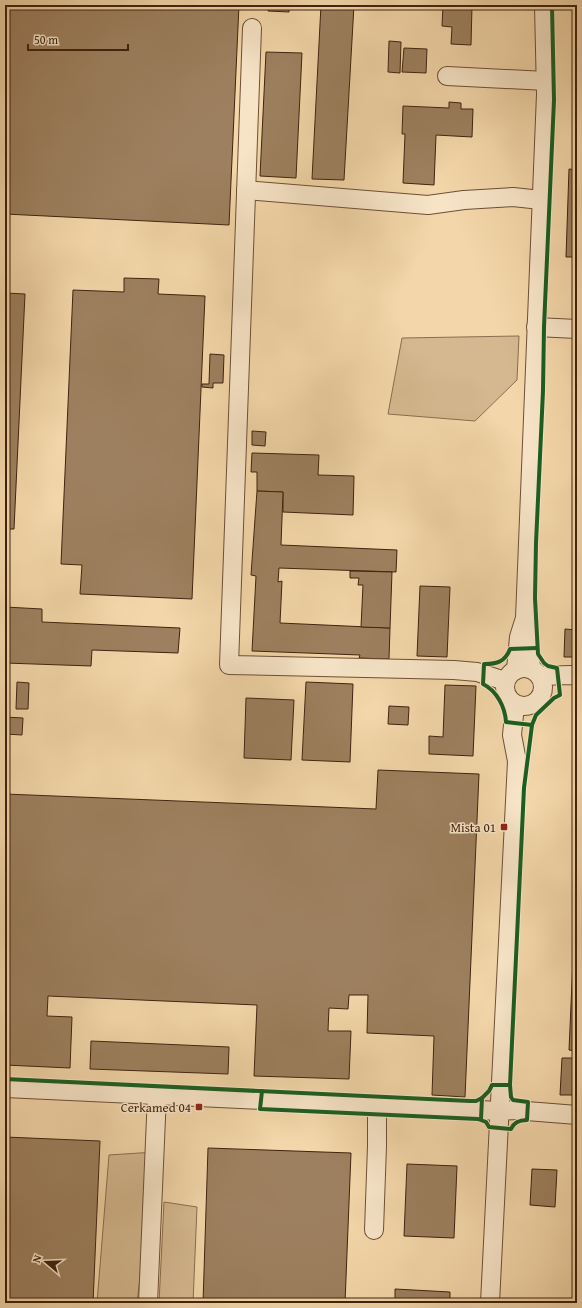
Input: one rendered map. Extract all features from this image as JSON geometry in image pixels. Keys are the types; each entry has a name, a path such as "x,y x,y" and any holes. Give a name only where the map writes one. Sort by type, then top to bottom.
{"street":[{"path":"544,5 546,81 535,378 525,618 518,637 527,677 538,701 522,706 507,698 504,687 527,677 577,676"},
{"path":"252,28 229,665 454,670 527,677 570,685 577,681"},
{"path":"447,76 546,81"},
{"path":"246,190 428,205 464,200 513,197 541,200"},
{"path":"536,327 577,329"},
{"path":"490,1303 517,760 524,737 522,706"},
{"path":"5,1088 500,1111 514,1110 577,1115"},
{"path":"148,1303 157,1095"},
{"path":"374,1230 377,1105"}],"shaded area":[{"path":"519,336 517,380 475,421 388,414 402,338"},
{"path":"155,1152 137,1303 97,1303 109,1155"},
{"path":"164,1202 197,1207 193,1303 159,1303"}],"building":[{"path":"5,5 239,5 229,225 5,214"},
{"path":"268,5 289,5 289,12 268,11"},
{"path":"321,5 354,5 344,180 312,179"},
{"path":"443,5 472,6 471,45 451,44 452,27 442,26"},
{"path":"389,41 401,42 400,73 388,72"},
{"path":"404,48 427,49 426,73 402,72"},
{"path":"266,52 302,53 296,178 260,176"},
{"path":"449,102 461,103 461,109 473,109 472,137 436,135 434,185 403,183 405,134 402,134 403,106 449,108"},
{"path":"569,169 577,170 576,257 566,257"},
{"path":"124,278 159,279 158,294 205,296 192,599 80,594 82,565 61,564 73,290 124,292"},
{"path":"5,293 25,294 14,529 5,529"},
{"path":"210,354 224,355 223,383 213,383 213,388 202,387 202,384 209,384"},
{"path":"252,431 266,432 265,446 252,445"},
{"path":"252,453 319,455 318,475 354,476 353,515 283,512 283,492 257,491 257,472 251,472"},
{"path":"257,491 283,492 281,545 397,550 396,572 279,568 278,582 282,581 280,623 390,628 389,659 359,658 360,655 252,651 256,576 251,575"},
{"path":"350,571 392,572 390,628 361,627 363,585 358,585 359,578 350,578"},
{"path":"420,586 450,587 447,657 417,656"},
{"path":"5,607 42,609 42,622 180,628 178,653 92,650 91,666 5,663"},
{"path":"565,629 577,630 577,657 564,657"},
{"path":"17,682 29,683 28,709 16,709"},
{"path":"306,682 353,684 350,762 302,760"},
{"path":"445,685 476,686 473,756 429,754 429,736 443,737"},
{"path":"246,698 294,700 291,760 244,758"},
{"path":"389,706 409,707 408,725 388,724"},
{"path":"5,717 23,718 22,735 5,734"},
{"path":"378,770 479,774 465,1097 432,1095 434,1036 367,1033 368,995 349,995 348,1009 329,1008 328,1031 351,1031 349,1079 254,1076 257,1005 48,996 47,1016 72,1017 70,1068 5,1065 5,794 376,809"},
{"path":"577,870 577,1051 569,1050"},
{"path":"91,1041 229,1047 228,1074 90,1069"},
{"path":"562,1058 577,1058 577,1095 560,1095"},
{"path":"5,1137 100,1141 93,1303 5,1303"},
{"path":"208,1148 351,1153 345,1303 203,1303"},
{"path":"407,1164 457,1166 454,1238 404,1236"},
{"path":"532,1169 557,1170 555,1207 530,1205"},
{"path":"395,1289 450,1292 450,1303 380,1303 380,1299 395,1299"}],"cycle path":[{"path":"262,1091 260,1109 478,1119 486,1122 489,1127 511,1129 517,1122 527,1120 528,1102 513,1100 511,1097 510,1085 524,788 532,725 536,715 554,698 560,695 557,668 548,666 538,654 535,598 544,327 554,100 552,5"},
{"path":"532,725 506,722 502,705 496,695 483,684 484,664 500,661 506,657 510,649 537,648"},
{"path":"5,1079 470,1101 476,1101 482,1098"},
{"path":"481,1119 482,1098 489,1091 492,1085 510,1085"}],"place":[{"name":"Mista 01","path":"504,827"},
{"name":"Cerkamed 04","path":"199,1107"}]}
